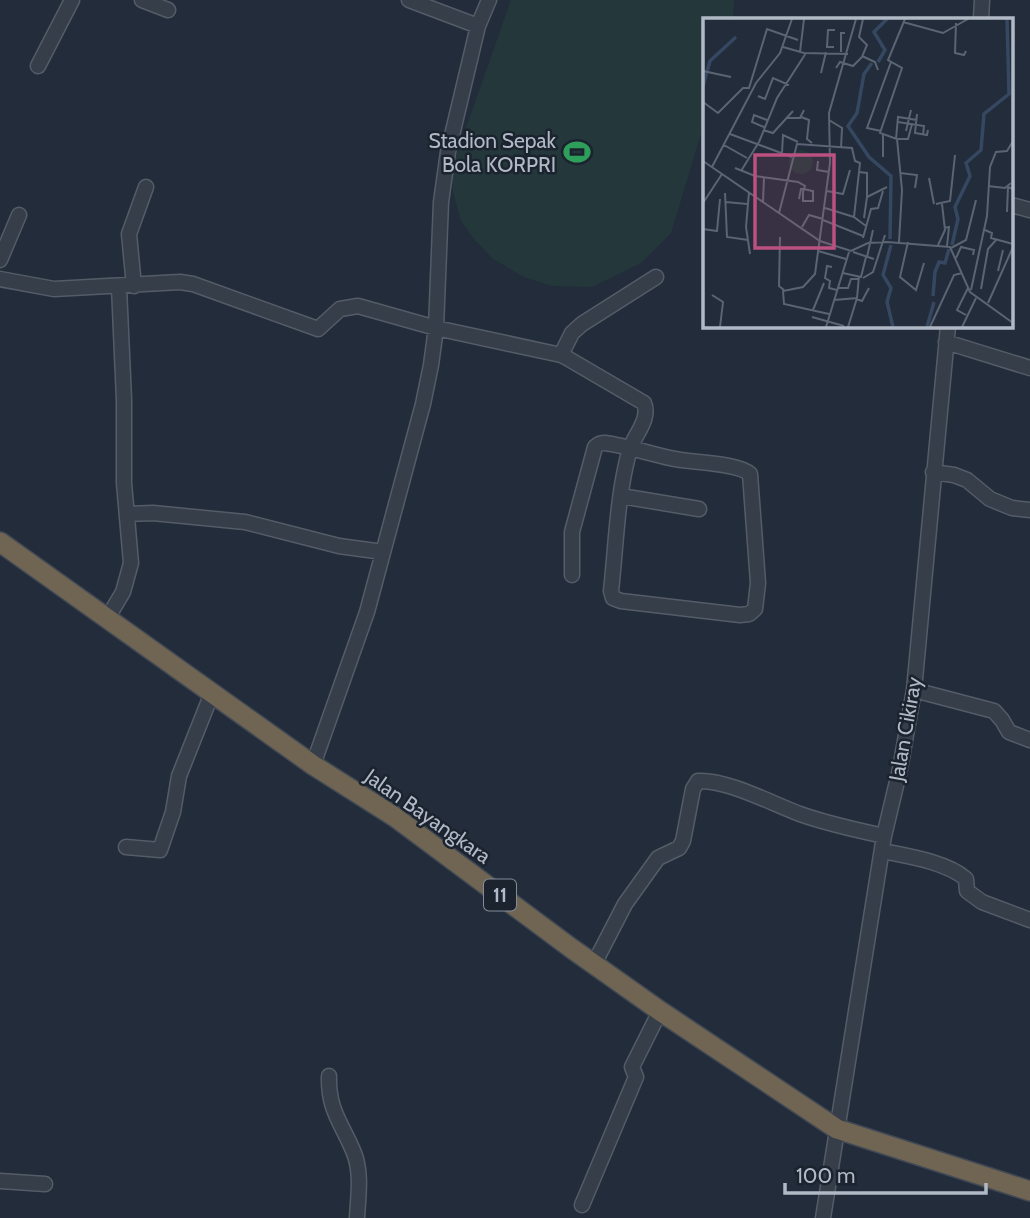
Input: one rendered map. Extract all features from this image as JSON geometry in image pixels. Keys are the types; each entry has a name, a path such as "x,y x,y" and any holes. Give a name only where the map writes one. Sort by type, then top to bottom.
{"highway":[{"name":"Jalan Bayangkara","path":"0,542 313,765 396,817 660,1011 838,1129 1028,1186"}],"street":[{"path":"38,66 72,0"},
{"path":"142,0 168,10"},
{"path":"409,0 478,26"},
{"path":"313,765 367,612 423,404 436,328 442,189 448,152 478,26 489,0"},
{"path":"981,18 982,0"},
{"path":"107,619 129,576 131,547 124,483 124,388 129,234 146,187"},
{"path":"1012,205 1030,211"},
{"path":"0,260 19,215"},
{"path":"561,355 572,333 582,324 656,277"},
{"path":"0,279 54,289 169,282 193,284 318,329 340,309 358,306 436,328 561,355 644,403 646,408 645,418 629,450 621,496 611,592 613,598 740,615 749,614 755,609 758,583 750,474 746,470 681,461 629,450 604,443 595,447 572,532 572,575"},
{"name":"Jalan Cikiray","path":"823,1218 883,844 914,690 948,327"},
{"path":"946,342 1030,368"},
{"path":"933,472 967,480 990,499 1012,508 1030,510"},
{"path":"621,496 699,509"},
{"path":"127,514 153,513 245,522 339,546 383,552"},
{"path":"914,690 995,711 1009,732 1030,740"},
{"path":"127,847 160,849 173,812 179,776 212,693"},
{"path":"594,964 625,904 658,858 679,848 683,841 693,789 698,781 711,782 750,794 846,828 959,873 966,879 967,891 982,902 1030,920"},
{"path":"582,1206 636,1077 632,1067 660,1011"},
{"path":"330,1076 335,1116 354,1153 358,1170 357,1218"},
{"path":"0,1181 45,1184"}],"green space":[{"name":"Stadion Sepak Bola KORPRI","path":"511,0 734,0 733,18 703,18 703,127 671,233 641,263 592,287 552,286 524,277 493,259 461,221 453,192 453,165"}],"place":[{"name":"Stadion Sepak Bola KORPRI","path":"577,152"}]}
